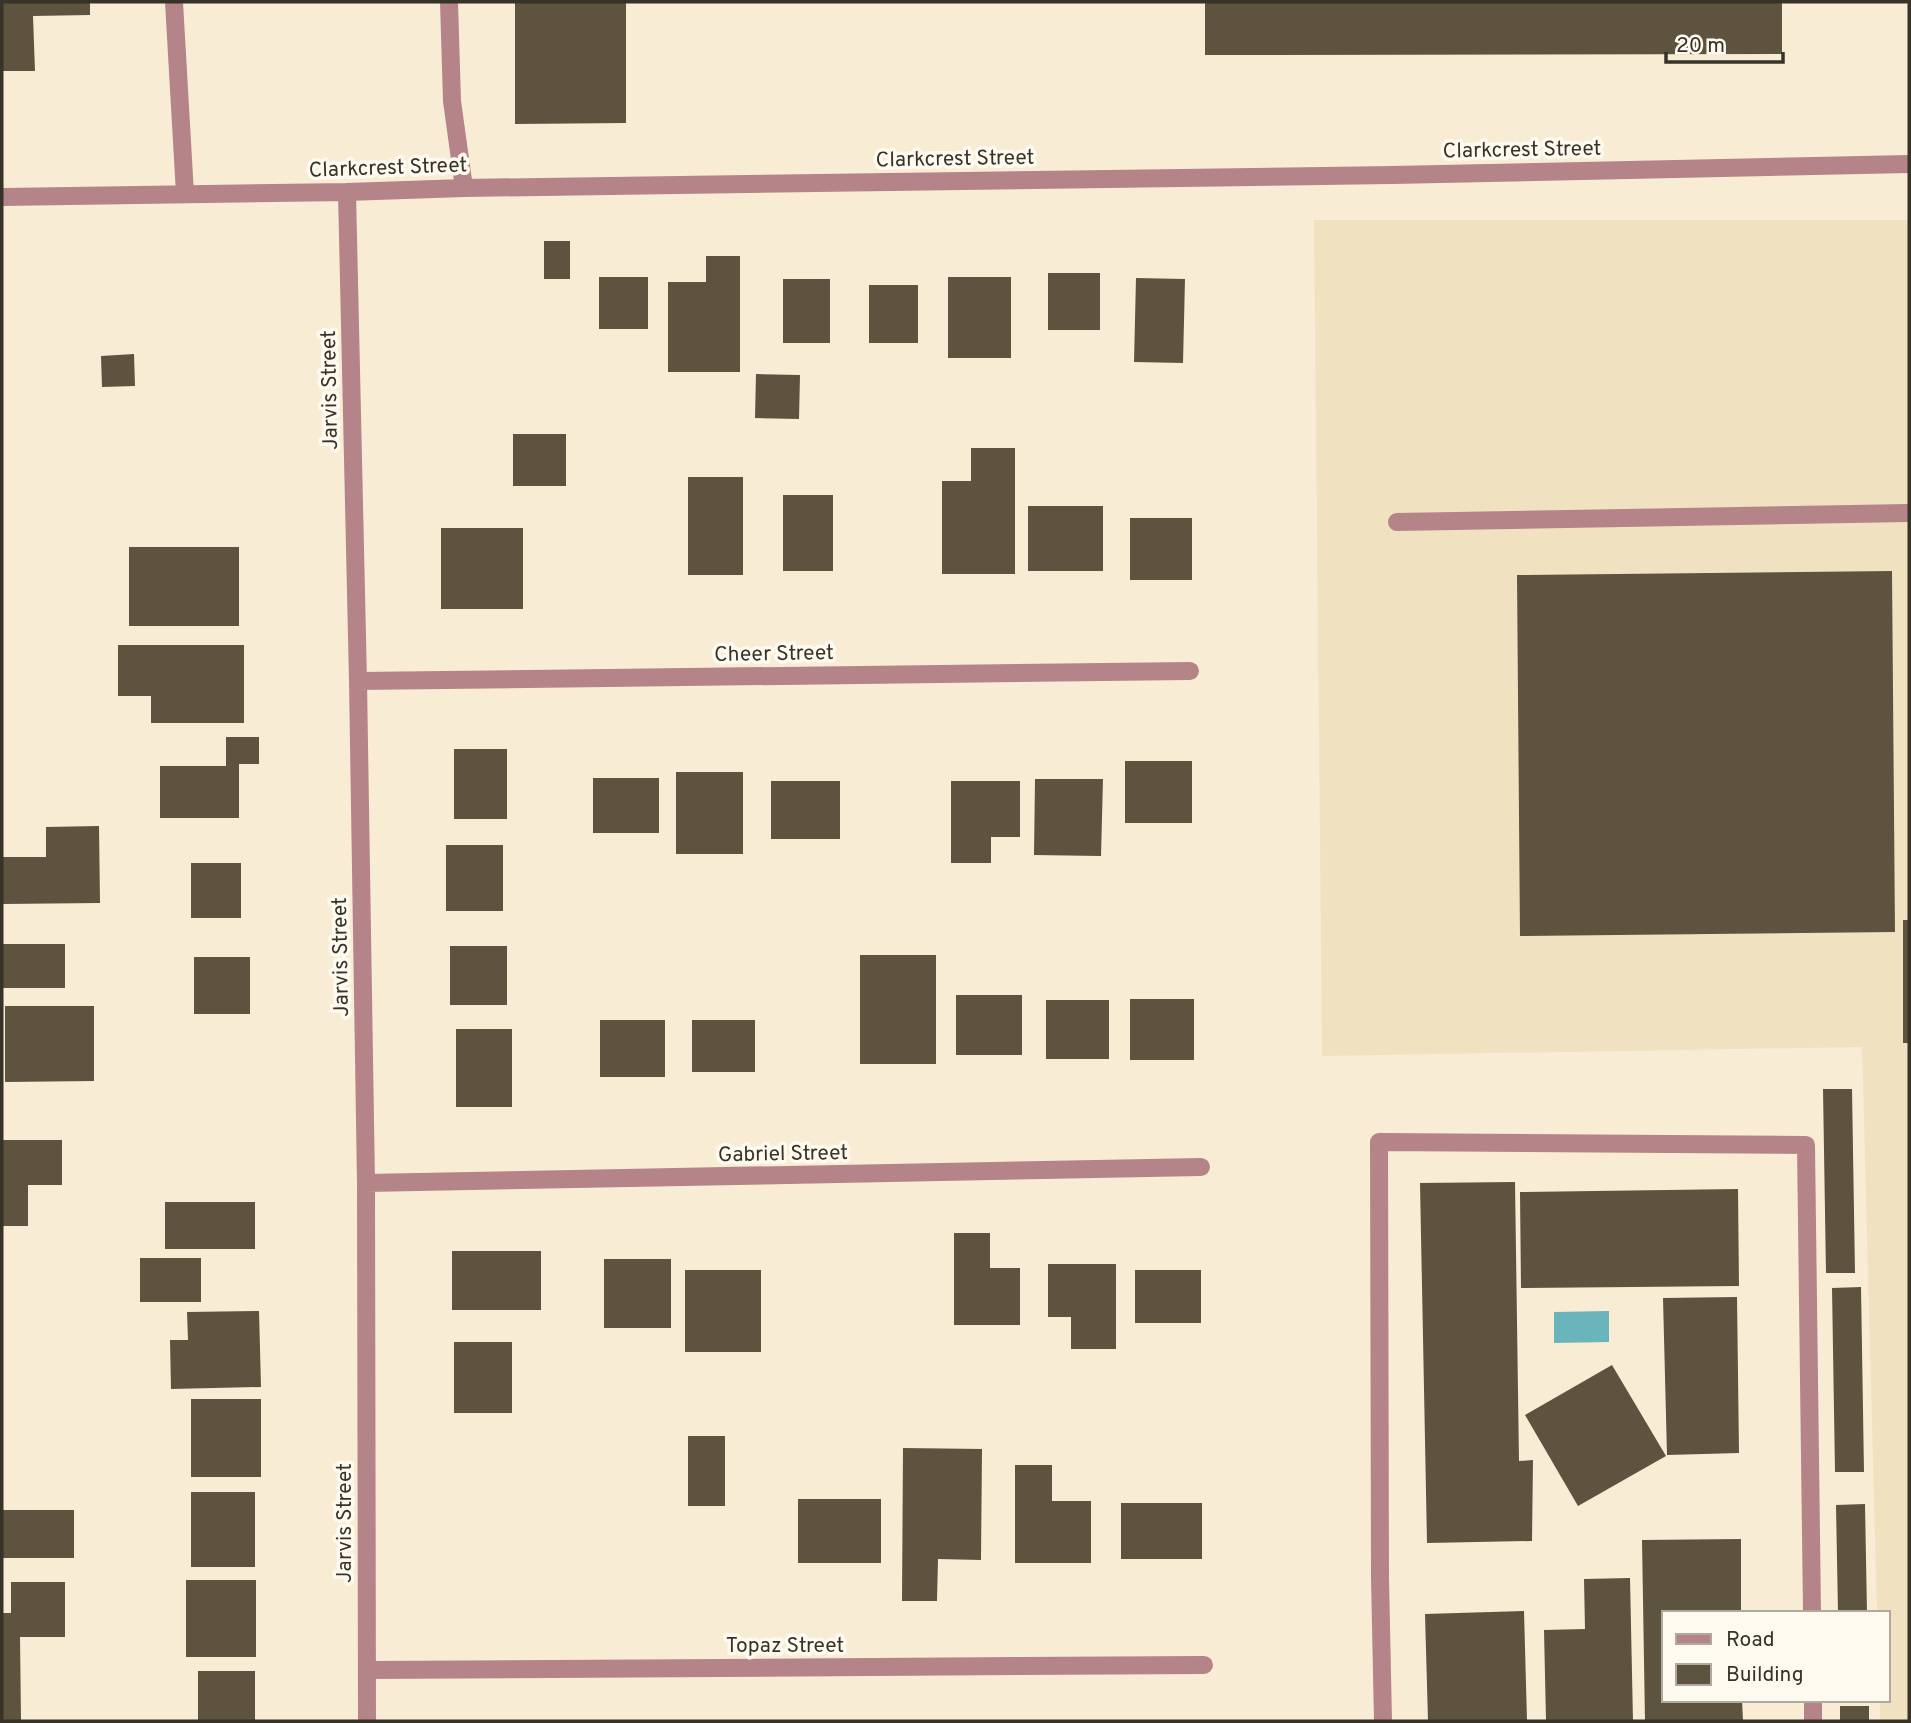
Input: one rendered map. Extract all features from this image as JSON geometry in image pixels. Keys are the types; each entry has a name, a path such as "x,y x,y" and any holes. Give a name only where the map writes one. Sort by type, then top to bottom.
{"street":[{"path":"174,2 185,194"},
{"path":"449,2 452,101 464,188"},
{"name":"Clarkcrest Street","path":"2,197 1909,164"},
{"name":"Jarvis Street","path":"347,192 366,1184 367,1721"},
{"path":"1397,522 1909,513"},
{"name":"Cheer Street","path":"358,681 1191,671"},
{"path":"1383,1721 1379,1142 1805,1145 1812,1611"},
{"name":"Gabriel Street","path":"366,1184 1201,1167"},
{"name":"Topaz Street","path":"367,1670 1204,1665"},
{"path":"1813,1702 1813,1721"}],"shaded area":[{"path":"1314,220 1909,220 1909,1721 1880,1721 1880,1702 1890,1702 1890,1611 1877,1611 1862,1047 1322,1056"}],"water":[{"path":"1609,1311 1609,1342 1554,1343 1554,1312"}],"building":[{"path":"2,2 90,2 90,15 33,16 35,71 2,71"},
{"path":"515,2 626,2 626,123 515,124"},
{"path":"1205,2 1782,2 1782,54 1205,55"},
{"path":"544,241 570,241 570,279 544,279"},
{"path":"706,256 740,256 740,372 668,372 668,282 706,282"},
{"path":"1048,273 1100,273 1100,330 1048,330"},
{"path":"599,277 648,277 648,329 599,329"},
{"path":"948,277 1011,277 1011,358 948,358"},
{"path":"1136,278 1185,279 1183,363 1134,362"},
{"path":"783,279 830,279 830,343 783,343"},
{"path":"869,285 918,285 918,343 869,343"},
{"path":"134,354 135,386 102,387 101,356"},
{"path":"756,374 800,375 799,419 755,418"},
{"path":"513,434 566,434 566,486 513,486"},
{"path":"971,448 1015,448 1015,574 942,574 942,481 971,481"},
{"path":"688,477 743,477 743,575 688,575"},
{"path":"783,495 833,495 833,571 783,571"},
{"path":"1028,506 1103,506 1103,571 1028,571"},
{"path":"1130,518 1192,518 1192,580 1130,580"},
{"path":"441,528 523,528 523,609 441,609"},
{"path":"129,547 239,547 239,626 129,626"},
{"path":"1892,571 1895,932 1520,936 1517,575"},
{"path":"118,645 244,645 244,723 151,723 151,696 118,696"},
{"path":"226,737 259,737 259,764 239,764 239,818 160,818 160,766 226,766"},
{"path":"454,749 507,749 507,819 454,819"},
{"path":"1125,761 1192,761 1192,823 1125,823"},
{"path":"676,772 743,772 743,854 676,854"},
{"path":"593,778 659,778 659,833 593,833"},
{"path":"1035,779 1103,779 1101,856 1034,855"},
{"path":"771,781 840,781 840,839 771,839"},
{"path":"951,781 1020,781 1020,837 991,837 991,863 951,863"},
{"path":"99,826 100,903 2,904 2,857 46,857 46,827"},
{"path":"446,845 503,845 503,911 446,911"},
{"path":"191,863 241,863 241,918 191,918"},
{"path":"1903,920 1909,920 1909,1043 1903,1043"},
{"path":"2,944 65,944 65,988 2,988"},
{"path":"450,946 507,946 507,1005 450,1005"},
{"path":"860,955 936,955 936,1064 860,1064"},
{"path":"194,957 250,957 250,1014 194,1014"},
{"path":"956,995 1022,995 1022,1055 956,1055"},
{"path":"1130,999 1194,999 1194,1060 1130,1060"},
{"path":"1046,1000 1109,1000 1109,1059 1046,1059"},
{"path":"5,1006 94,1006 94,1081 5,1082"},
{"path":"600,1020 665,1020 665,1077 600,1077"},
{"path":"692,1020 755,1020 755,1072 692,1072"},
{"path":"456,1029 512,1029 512,1107 456,1107"},
{"path":"1823,1089 1852,1089 1855,1273 1826,1273"},
{"path":"2,1140 62,1140 62,1185 28,1185 28,1226 2,1226"},
{"path":"1515,1182 1519,1461 1533,1460 1532,1541 1427,1543 1420,1183"},
{"path":"1738,1189 1739,1286 1521,1288 1520,1192"},
{"path":"165,1202 255,1202 255,1249 165,1249"},
{"path":"954,1233 990,1233 990,1268 1020,1268 1020,1325 954,1325"},
{"path":"452,1251 541,1251 541,1310 452,1310"},
{"path":"140,1258 201,1258 201,1302 140,1302"},
{"path":"604,1259 671,1259 671,1328 604,1328"},
{"path":"1048,1264 1116,1264 1116,1349 1071,1349 1071,1317 1048,1317"},
{"path":"685,1270 761,1270 761,1352 685,1352"},
{"path":"1135,1270 1201,1270 1201,1323 1135,1323"},
{"path":"1861,1287 1864,1472 1835,1472 1832,1288"},
{"path":"1737,1297 1739,1453 1667,1455 1663,1298"},
{"path":"259,1311 261,1387 171,1389 170,1340 188,1340 187,1312"},
{"path":"454,1342 512,1342 512,1413 454,1413"},
{"path":"1612,1365 1666,1456 1578,1506 1525,1415"},
{"path":"191,1399 261,1399 261,1477 191,1477"},
{"path":"688,1436 725,1436 725,1506 688,1506"},
{"path":"903,1448 982,1449 981,1560 938,1559 937,1601 902,1601"},
{"path":"1015,1465 1052,1465 1052,1501 1091,1501 1091,1563 1015,1563"},
{"path":"191,1492 255,1492 255,1567 191,1567"},
{"path":"798,1499 881,1499 881,1563 798,1563"},
{"path":"1121,1503 1202,1503 1202,1559 1121,1559"},
{"path":"1865,1504 1867,1611 1838,1611 1836,1505"},
{"path":"2,1510 74,1510 74,1558 2,1558"},
{"path":"1741,1539 1741,1611 1662,1611 1662,1702 1742,1702 1743,1721 1645,1721 1642,1540"},
{"path":"1630,1578 1633,1721 1546,1721 1544,1630 1585,1629 1584,1579"},
{"path":"186,1580 256,1580 256,1657 186,1657"},
{"path":"11,1582 65,1582 65,1637 20,1637 21,1720 2,1720 2,1613 11,1613"},
{"path":"1524,1611 1527,1721 1428,1721 1425,1614"},
{"path":"198,1671 255,1671 255,1721 198,1721"},
{"path":"1840,1706 1869,1706 1869,1721 1840,1721"}]}
